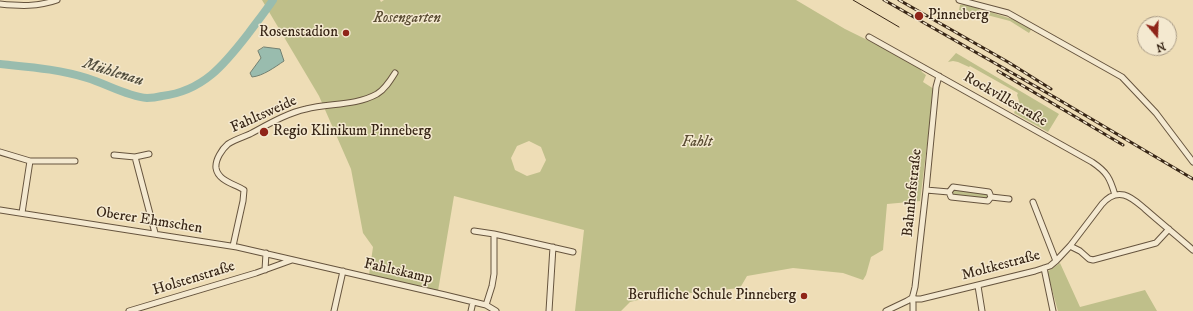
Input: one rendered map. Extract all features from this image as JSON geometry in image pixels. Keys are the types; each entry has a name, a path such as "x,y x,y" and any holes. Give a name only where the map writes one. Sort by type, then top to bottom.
{"street":[{"path":"0,4 20,6 46,4 57,0"},
{"path":"959,0 1008,13 1122,77 1156,113 1193,162"},
{"name":"Rockvillestraße","path":"870,37 1098,166 1109,178 1115,195"},
{"name":"Fahltsweide","path":"233,246 244,190 226,181 216,168 218,157 228,144 290,114 304,109 365,99 378,94 388,84 395,73"},
{"name":"Bahnhofstraße","path":"913,311 914,303 912,298 915,287 936,87 939,76"},
{"path":"0,152 30,161 75,161"},
{"path":"114,155 135,157 149,154"},
{"path":"135,157 155,234"},
{"path":"22,213 30,161"},
{"path":"949,192 953,187 989,192 991,197"},
{"path":"926,190 949,192"},
{"path":"949,192 951,197 988,201 991,197"},
{"path":"1115,195 1123,195 1130,198 1193,250"},
{"name":"Moltkestraße","path":"912,298 921,299 978,286 1050,266 1070,246 1102,204 1108,198 1115,195"},
{"path":"991,197 1009,199"},
{"path":"1033,202 1056,261"},
{"name":"Oberer Ehmschen","path":"0,210 233,246 293,259"},
{"path":"1070,246 1080,251 1089,259 1093,260 1156,243 1169,229"},
{"path":"474,231 494,234 573,252"},
{"path":"486,305 494,274 494,234"},
{"path":"549,311 553,247"},
{"path":"265,270 266,253"},
{"name":"Fahltskamp","path":"293,259 486,305 496,311"},
{"name":"Holstenstraße","path":"129,311 265,270 293,259"},
{"path":"1044,268 1053,311"},
{"path":"334,311 343,271"},
{"path":"978,286 982,311"},
{"path":"886,311 912,298"},
{"path":"471,311 473,302"}],"green space":[{"name":"Fahlt","path":"262,0 380,0 381,2 384,0 796,0 845,29 918,65 922,72 926,75 923,82 934,89 920,201 887,204 883,250 871,257 863,280 843,273 793,268 747,276 740,288 650,297 630,302 621,311 575,311 584,230 454,196 438,291 369,275 373,247 363,233 351,169 319,96","holes":["529,141 541,147 546,160 540,172 527,176 515,170 511,158 517,146"]},
{"path":"960,5 972,6 982,12 976,19 959,10"},
{"path":"990,12 1018,21 1032,28 1029,33 1010,21 987,15 987,13"},
{"path":"956,53 1059,114 1048,132 1014,113 1019,101 1017,95 1018,93 970,66 969,67 953,61 948,62"},
{"path":"955,189 987,193 989,197 988,199 953,195 952,192"},
{"path":"1060,263 1080,307 1145,290 1157,311 1058,311 1047,272"}],"shaded area":[{"path":"264,47 280,49 284,61 265,73 252,77 250,73 261,58 258,51"}],"waterway":[{"name":"Mühlenau","path":"0,64 66,72 94,80 139,97 159,97 189,89 211,75 230,56 273,0"}],"tram line":[{"path":"853,0 899,27"}],"railway":[{"path":"884,0 1056,98 1193,179"},
{"path":"899,0 1008,62 1051,89"},
{"path":"998,71 1123,145"}],"place":[{"name":"Pinneberg","path":"919,16"},
{"name":"Rosenstadion","path":"346,33"},
{"name":"Regio Klinikum Pinneberg","path":"264,132"},
{"name":"Berufliche Schule Pinneberg","path":"804,296"}],"park label":[{"name":"Rosengarten","path":"407,19"}]}
